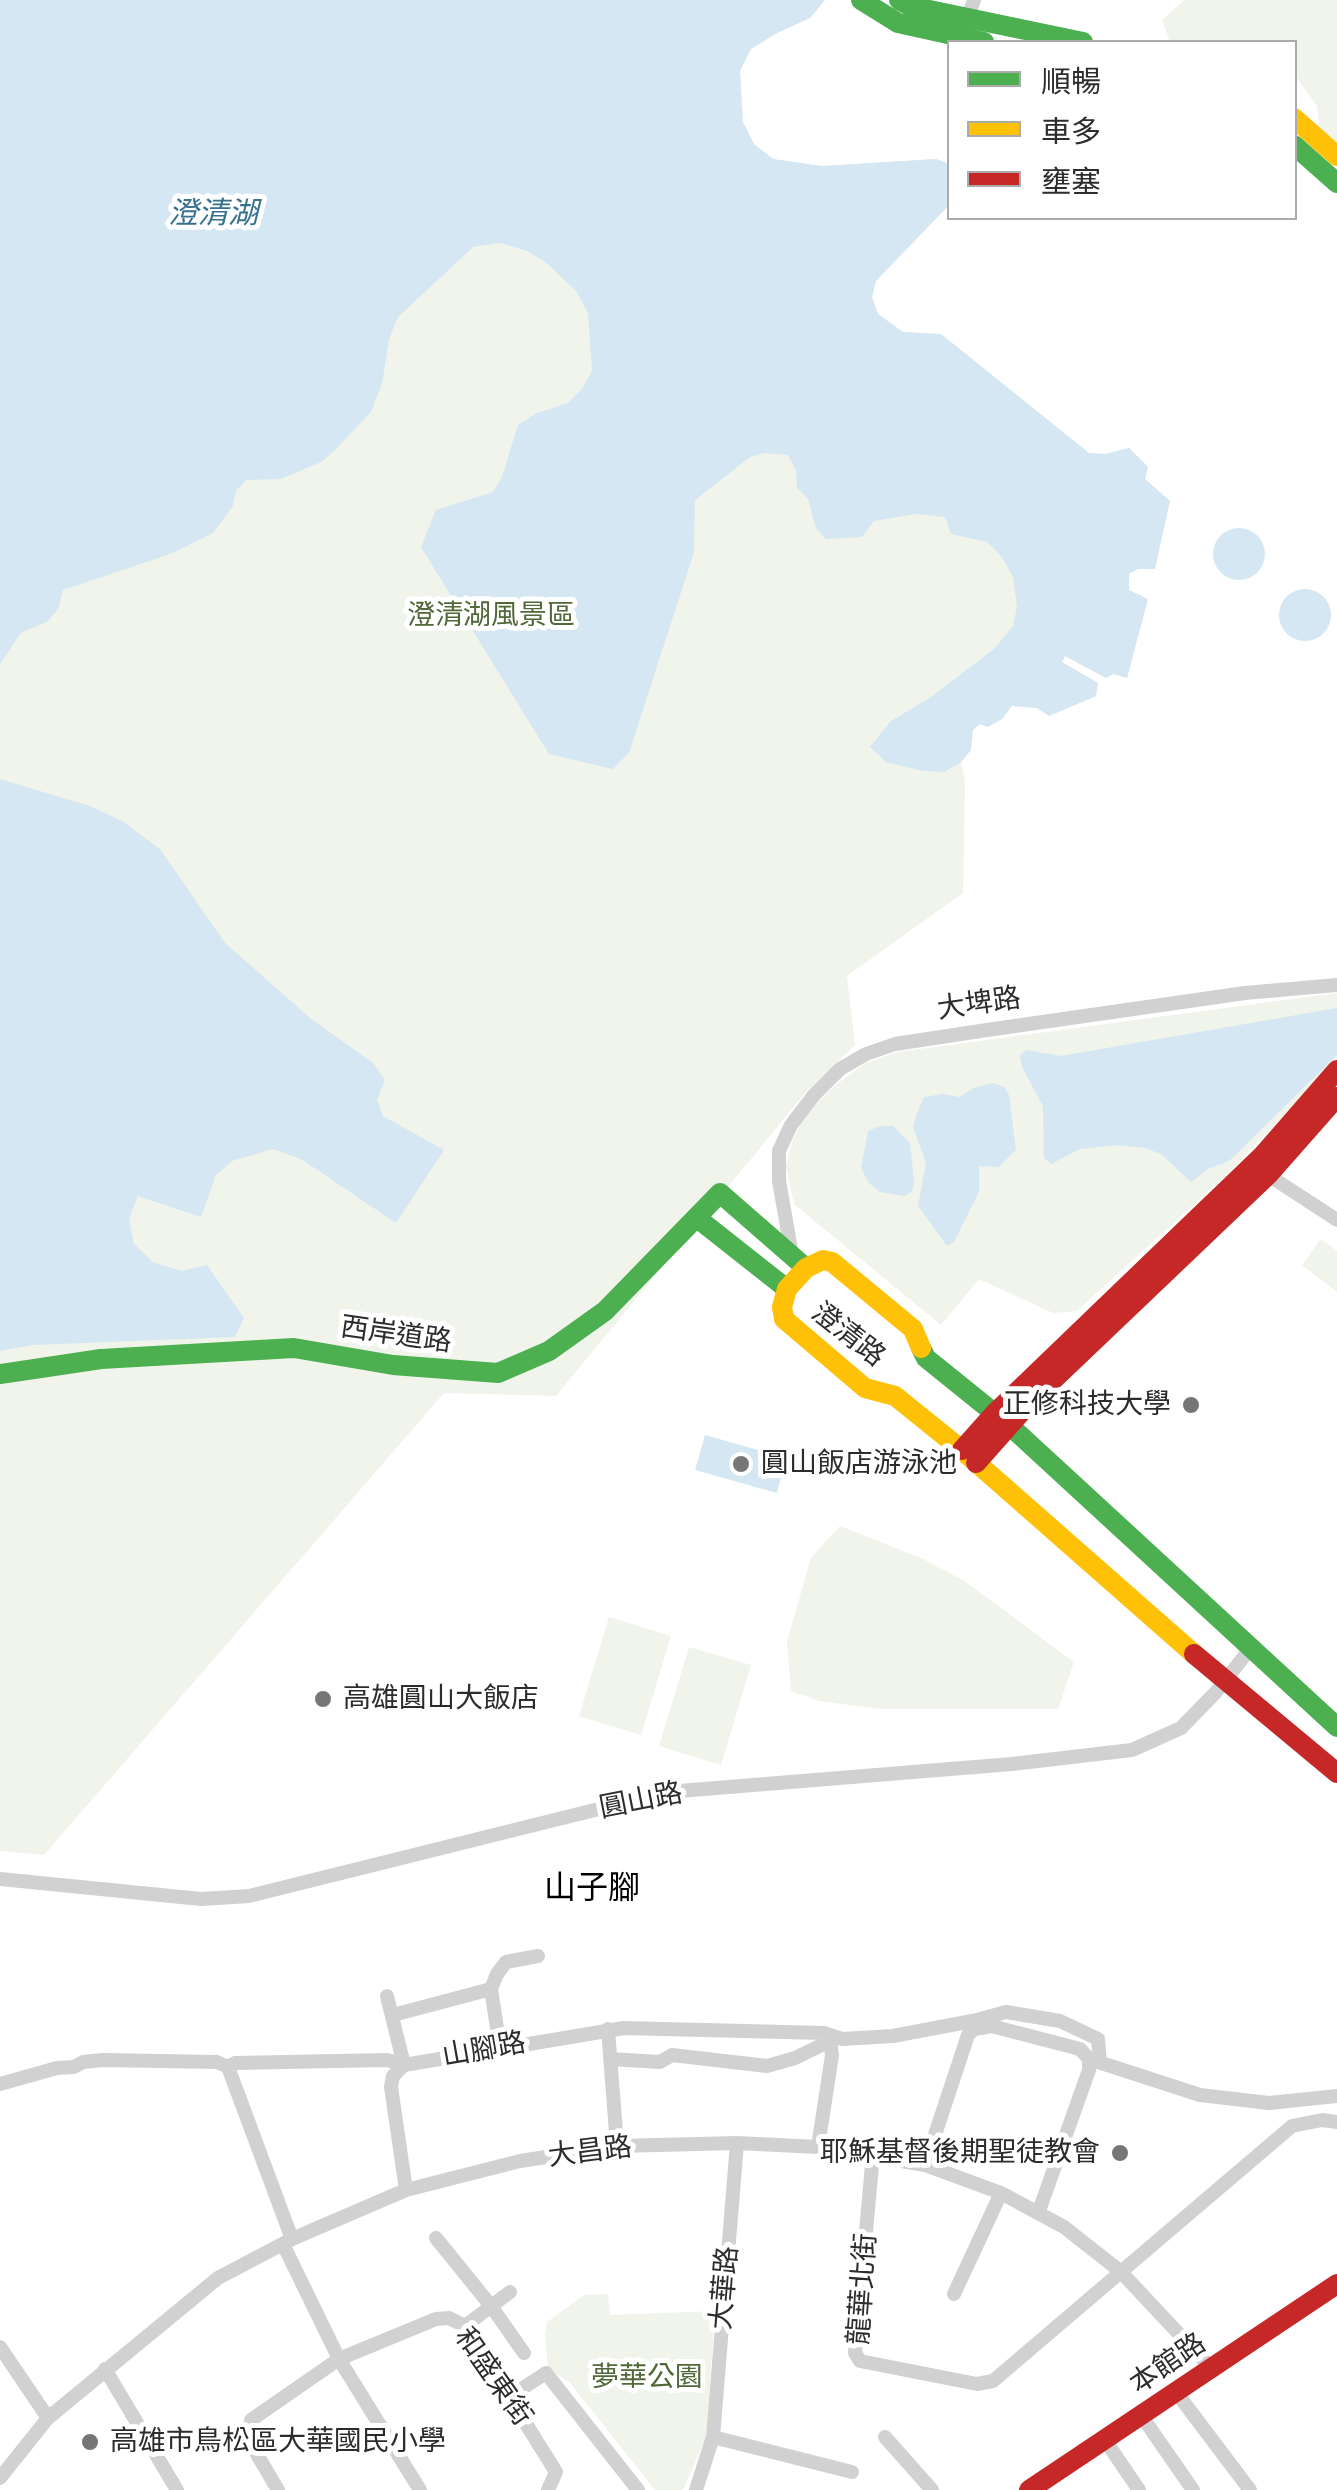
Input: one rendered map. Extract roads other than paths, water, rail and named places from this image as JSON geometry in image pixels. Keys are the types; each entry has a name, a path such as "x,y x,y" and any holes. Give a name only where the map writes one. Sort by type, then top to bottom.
{"main road":[{"path":"861,0 898,23 975,40"},
{"path":"900,0 910,6 971,8 1076,40"},
{"path":"1297,121 1337,156"},
{"path":"1297,149 1337,184"},
{"path":"969,1456 1262,1156 1337,1070"},
{"path":"1002,1419 1268,1175 1337,1096"},
{"name":"西岸道路","path":"0,1374 118,1357 294,1348 392,1365 498,1373 549,1351 604,1310 720,1193 799,1262"},
{"path":"696,1218 786,1289"},
{"name":"澄清路","path":"1337,1727 1002,1419 926,1358 913,1329 832,1262 799,1262 786,1289 784,1319 864,1388 895,1396 969,1456 1337,1773"},
{"name":"本館路","path":"1029,2490 1337,2284"}],"street":[{"name":"大埤路","path":"799,1262 779,1182 779,1151 791,1125 814,1095 840,1069 866,1054 895,1044 935,1038 1246,993 1337,985"},
{"path":"1268,1175 1337,1220"},
{"name":"圓山路","path":"0,1879 201,1899 249,1896 667,1792 992,1766 1132,1750 1180,1728 1226,1681 1250,1649"},
{"path":"500,2047 492,1989 506,1962 538,1956"},
{"path":"393,2014 492,1989"},
{"path":"387,1996 404,2065 393,2076 391,2088 406,2190"},
{"name":"山腳路","path":"0,2084 103,2060 217,2062 228,2067 247,2062 388,2060 404,2065 608,2029 842,2039 893,2036 1006,2012 1060,2020 1098,2039 1094,2060"},
{"path":"972,2021 1080,2049 1094,2060 1200,2095 1269,2103 1337,2096"},
{"path":"925,2166 968,2035 974,2029 988,2027"},
{"path":"608,2029 616,2146"},
{"path":"610,2059 660,2062 672,2055 768,2066 795,2058 827,2037 832,2055 818,2147"},
{"path":"1039,2211 1094,2060"},
{"path":"228,2067 287,2241 339,2358 420,2490"},
{"path":"1120,2271 1292,2126 1322,2120 1337,2122"},
{"name":"大華路","path":"699,2489 713,2437 737,2144"},
{"name":"大昌路","path":"0,2478 48,2418 218,2278 287,2241 406,2190 520,2160 616,2146 818,2147 925,2166 1001,2193 1039,2211 1120,2271 1211,2368"},
{"name":"龍華北街","path":"873,2154 855,2352 860,2362 978,2384 994,2381 1120,2271"},
{"path":"954,2294 1001,2193"},
{"path":"436,2238 524,2353"},
{"path":"464,2326 510,2292"},
{"name":"和盛東街","path":"278,2490 248,2438 251,2420 339,2358 436,2318 449,2318 464,2326 556,2472 548,2490"},
{"path":"0,2347 48,2418"},
{"path":"104,2369 177,2490"},
{"path":"510,2397 546,2373 638,2490"},
{"path":"1176,2392 1250,2490"},
{"path":"1141,2415 1193,2490"},
{"path":"713,2437 852,2472"},
{"path":"885,2438 932,2490"},
{"path":"1104,2440 1139,2490"}],"water":[{"name":"澄清湖","path":"0,0 825,0 810,18 751,49 740,71 743,122 754,144 773,159 822,166 936,159 947,163 947,207 876,281 872,297 878,314 903,332 941,334 1089,453 1106,454 1129,448 1148,467 1145,479 1170,501 1155,569 1138,569 1129,574 1129,590 1148,599 1127,678 1113,674 1106,678 1065,656 1062,662 1098,683 1096,696 1049,716 1037,708 1012,706 1002,719 988,727 980,724 973,730 971,750 961,762 944,772 923,771 886,762 870,747 891,721 931,697 994,649 1013,626 1017,607 1013,577 1002,557 987,542 951,534 945,517 916,514 874,521 862,537 826,539 816,528 808,499 797,488 796,471 788,455 765,453 750,457 695,500 694,552 629,753 613,769 549,754 421,547 436,510 493,492 502,477 518,425 537,413 568,403 592,371 588,313 576,291 548,264 527,251 501,243 473,247 398,317 371,412 321,462 281,479 246,480 213,533 173,553 63,590 58,609 48,621 21,633 0,664"},
{"path":"1239,528 1258,535 1265,554 1258,573 1239,580 1220,573 1213,554 1220,535"},
{"path":"1305,589 1324,596 1331,615 1324,634 1305,641 1286,634 1279,615 1286,596"},
{"path":"0,779 90,806 122,821 160,849 225,943 310,1018 373,1063 385,1080 377,1100 383,1116 444,1150 396,1223 301,1159 273,1149 232,1161 216,1175 201,1217 138,1196 129,1218 134,1244 153,1262 181,1271 207,1265 244,1318 235,1337 33,1345 0,1351"},
{"path":"1337,1008 1337,1055 1229,1161 1208,1169 1191,1182 1161,1154 1145,1148 1117,1145 1080,1149 1051,1164 1044,1158 1043,1106 1022,1067 1020,1055 1026,1050 1061,1056"},
{"path":"993,1083 1004,1087 1009,1095 1016,1150 999,1167 979,1166 979,1192 954,1242 947,1246 918,1206 926,1163 913,1127 916,1116 924,1097 959,1097"},
{"path":"893,1126 910,1143 914,1181 912,1192 904,1196 880,1192 869,1183 861,1168 868,1131"},
{"name":"圓山飯店游泳池","path":"705,1435 786,1458 777,1493 695,1470"}],"place":[{"name":"正修科技大學","path":"1191,1405"},
{"name":"圓山飯店游泳池","path":"741,1464"},
{"name":"高雄圓山大飯店","path":"323,1699"},
{"name":"耶穌基督後期聖徒教會","path":"1120,2153"},
{"name":"高雄市鳥松區大華國民小學","path":"90,2442"}],"district":[{"name":"山子腳","path":"592,1889"}],"park label":[{"name":"澄清湖風景區","path":"491,616"},
{"name":"夢華公園","path":"647,2378"}]}
